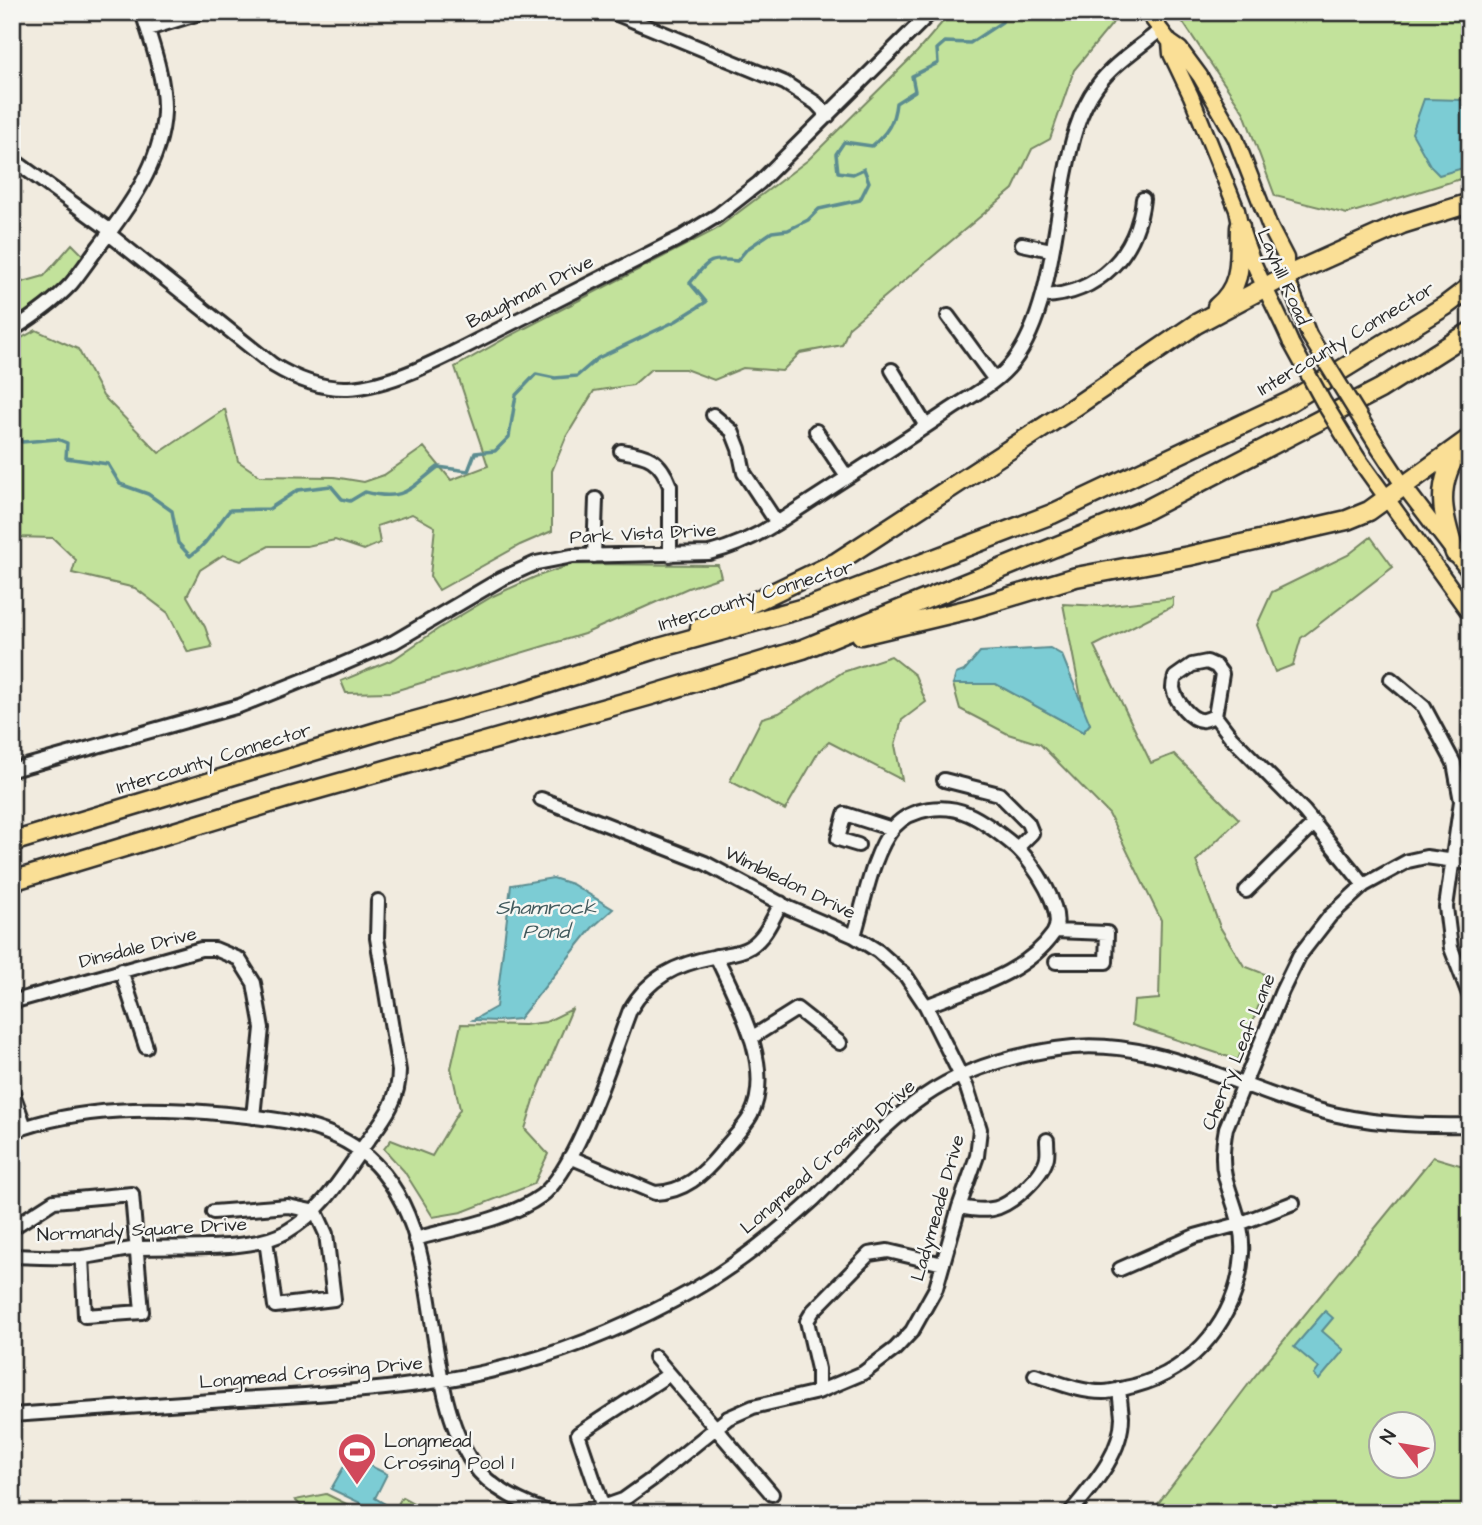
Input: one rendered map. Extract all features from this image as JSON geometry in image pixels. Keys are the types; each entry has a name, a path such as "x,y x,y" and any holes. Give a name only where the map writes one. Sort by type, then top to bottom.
{"highway":[{"path":"1196,324 1286,276 1402,224 1470,203"},
{"path":"659,648 837,562 1196,324 1230,296 1239,270 1240,227"},
{"name":"Intercounty Connector","path":"12,842 393,727 525,691 659,648 811,606 1052,514 1291,401 1445,306 1470,287"},
{"path":"803,649 1146,510 1380,389 1470,332"},
{"path":"12,881 290,797 655,694 803,649 970,609 1076,577 1347,520 1369,511 1467,439"},
{"path":"1455,552 1443,519 1441,495 1451,460 1467,439"}],"main road":[{"name":"Layhill Road","path":"1147,12 1200,76 1235,136 1270,227 1286,258 1286,276 1309,335 1403,485 1470,573"},
{"name":"Layhill Road","path":"1170,42 1171,54 1191,96 1237,211 1240,227 1291,343 1357,457 1470,614"}],"street":[{"path":"12,330 33,318 71,284 110,232 145,178 160,138 164,111 162,81 142,12"},
{"path":"148,29 203,12"},
{"path":"612,12 785,83 816,103 828,116"},
{"name":"Baughman Drive","path":"12,159 110,232 273,365 303,381 335,388 372,385 450,354 718,215 759,183 931,12"},
{"name":"Park Vista Drive","path":"12,770 239,706 394,642 501,579 536,563 572,556 709,553 727,549 777,523 995,380 1012,363 1031,332 1043,296 1072,141 1084,107 1097,86 1114,68 1160,30"},
{"path":"1043,296 1068,295 1092,283 1111,269 1126,252 1141,217 1143,199"},
{"path":"1023,244 1051,250"},
{"path":"948,316 995,380"},
{"path":"892,370 926,426"},
{"path":"713,415 732,431 744,473 777,523"},
{"path":"816,430 846,477"},
{"path":"621,451 643,454 655,460 667,477 670,486 670,555"},
{"path":"594,556 596,499"},
{"path":"1215,716 1205,721 1196,719 1176,696 1173,686 1175,677 1192,665 1207,662 1216,666 1222,674 1215,716 1231,737 1315,823 1364,885"},
{"path":"1391,679 1424,707 1454,763 1461,801 1446,907 1451,948 1470,997"},
{"path":"944,780 999,794 1028,823 1032,833 1017,848"},
{"name":"Wimbledon Drive","path":"541,799 705,863 781,903 854,936 878,951 906,976 926,1006 961,1076"},
{"path":"854,936 877,858 892,829 921,810 946,809 967,814 1017,848 1054,902 1055,931 1018,968 926,1006"},
{"path":"858,845 838,839 845,814 892,829"},
{"path":"1246,891 1315,823"},
{"name":"Cherry Leaf Lane","path":"1035,1375 1082,1391 1119,1390 1152,1381 1173,1371 1191,1358 1211,1337 1227,1312 1238,1284 1242,1252 1237,1208 1225,1175 1222,1150 1226,1128 1282,991 1300,956 1330,916 1364,885 1408,861 1426,858 1470,863"},
{"name":"Normandy Square Drive","path":"12,1256 82,1257 136,1248 258,1243 285,1233 316,1212 350,1169 392,1107 399,1087 399,1071 377,938 378,901"},
{"path":"415,1239 510,1213 541,1197 552,1185 581,1136 630,1010 639,995 657,977 682,963 750,947 763,934 781,903"},
{"path":"1055,931 1107,933 1106,962 1056,962"},
{"name":"Dinsdale Drive","path":"12,1004 121,970 201,949 215,949 239,959 254,983 262,1028 253,1116"},
{"path":"570,1157 654,1194 682,1188 706,1172 751,1115 757,1095 757,1062 746,1018 716,956"},
{"path":"121,970 146,1048"},
{"path":"751,1038 797,1009 840,1043"},
{"name":"Longmead Crossing Drive","path":"12,1415 354,1391 442,1380 518,1364 575,1346 697,1288 752,1249 812,1200 900,1115 925,1095 961,1076 1006,1059 1059,1048 1142,1051 1175,1059 1314,1109 1352,1118 1419,1126 1470,1125"},
{"name":"Ladymeade Drive","path":"568,1513 604,1510 623,1500 656,1477 728,1418 753,1407 818,1392 863,1373 895,1349 912,1331 936,1288 976,1156 981,1129 961,1076"},
{"path":"12,1091 25,1127"},
{"path":"12,1132 62,1117 130,1110 183,1110 253,1116 290,1123 327,1133 360,1151 378,1167 397,1194 415,1239 442,1380 455,1431 474,1466 500,1489 529,1507 553,1513"},
{"path":"959,1207 993,1209 1009,1203 1028,1186 1047,1159 1047,1140"},
{"path":"12,1228 54,1201 132,1194 142,1311 85,1316 82,1257"},
{"path":"1120,1269 1195,1236 1239,1224 1293,1203"},
{"path":"213,1212 288,1206 316,1212 326,1234 334,1299 275,1306 266,1240"},
{"path":"818,1392 818,1369 807,1321 813,1311 869,1254 888,1251 943,1264"},
{"path":"655,1357 772,1494"},
{"path":"604,1510 578,1434 668,1375"},
{"path":"1070,1513 1094,1484 1115,1450 1122,1420 1119,1390"}],"green space":[{"path":"951,12 1117,12 1112,24 1074,70 1050,139 1032,149 1013,189 849,327 842,345 800,353 782,371 743,368 714,380 685,369 651,369 633,385 594,391 566,437 552,471 552,531 520,545 439,590 430,576 435,527 412,514 377,526 380,543 364,550 335,540 307,546 269,546 241,561 223,555 200,570 187,596 205,627 212,647 188,652 168,613 135,588 72,573 76,560 53,538 14,537 12,540 12,343 36,330 78,349 103,396 159,453 225,409 238,461 260,476 334,477 364,482 384,475 424,447 451,480 488,466 455,367 715,230 808,160 917,52"},
{"path":"1176,12 1470,12 1470,176 1347,214 1275,196 1244,113"},
{"path":"72,244 84,256 43,302 12,323 12,285 44,276"},
{"path":"1371,537 1393,567 1301,638 1293,665 1275,672 1257,625 1272,592 1348,555"},
{"path":"573,564 718,565 721,577 688,588 584,634 391,692 346,693 341,681 394,659 493,596"},
{"path":"1173,598 1173,606 1094,646 1151,763 1174,754 1239,819 1196,861 1220,927 1244,966 1270,976 1238,1060 1132,1025 1134,1001 1159,999 1161,920 1109,814 1040,744 1008,734 960,709 953,684 996,684 1083,732 1090,724 1084,713 1063,604 1101,606"},
{"path":"891,656 915,675 926,702 902,720 895,745 902,780 829,742 819,751 785,810 730,781 762,718 779,713 843,672"},
{"path":"572,1009 536,1094 525,1129 548,1154 534,1184 462,1212 433,1217 404,1171 384,1149 391,1140 432,1156 460,1109 451,1068 461,1024 524,1025 546,1022"},
{"path":"1433,1157 1470,1168 1470,1513 1151,1513 1254,1377"},
{"path":"326,1494 365,1513 309,1513 295,1500"},
{"path":"402,1497 432,1513 393,1513"}],"water":[{"path":"1470,93 1470,166 1439,175 1431,167 1412,133 1424,99 1463,100"},
{"path":"1050,648 1062,655 1090,724 1083,732 996,684 953,684 956,674 964,671 980,652"},
{"name":"Shamrock Pond","path":"553,878 572,884 613,909 592,928 519,1019 473,1020 496,1007 511,885"},
{"path":"1325,1311 1333,1318 1322,1331 1344,1350 1319,1380 1314,1375 1319,1368 1294,1347"},
{"name":"Longmead Crossing Pool 1","path":"350,1456 387,1474 375,1498 385,1504 381,1513 331,1489"}],"waterway":[{"path":"12,429 22,442 57,439 67,443 66,458 108,464 120,484 148,494 172,511 178,543 190,556 207,540 230,510 269,509 298,490 331,486 342,499 350,501 365,492 378,495 398,494 438,467 468,471 475,453 495,451 509,437 516,395 536,374 555,378 577,376 598,358 676,321 706,302 690,283 709,263 720,260 737,261 747,249 772,232 788,230 808,220 819,209 860,200 869,182 864,169 853,174 838,172 836,154 844,142 872,146 889,127 896,103 915,91 912,76 938,63 937,49 945,42 970,43 1002,22 1005,12"}],"place":[{"name":"Longmead Crossing Pool 1","path":"357,1486"}]}
